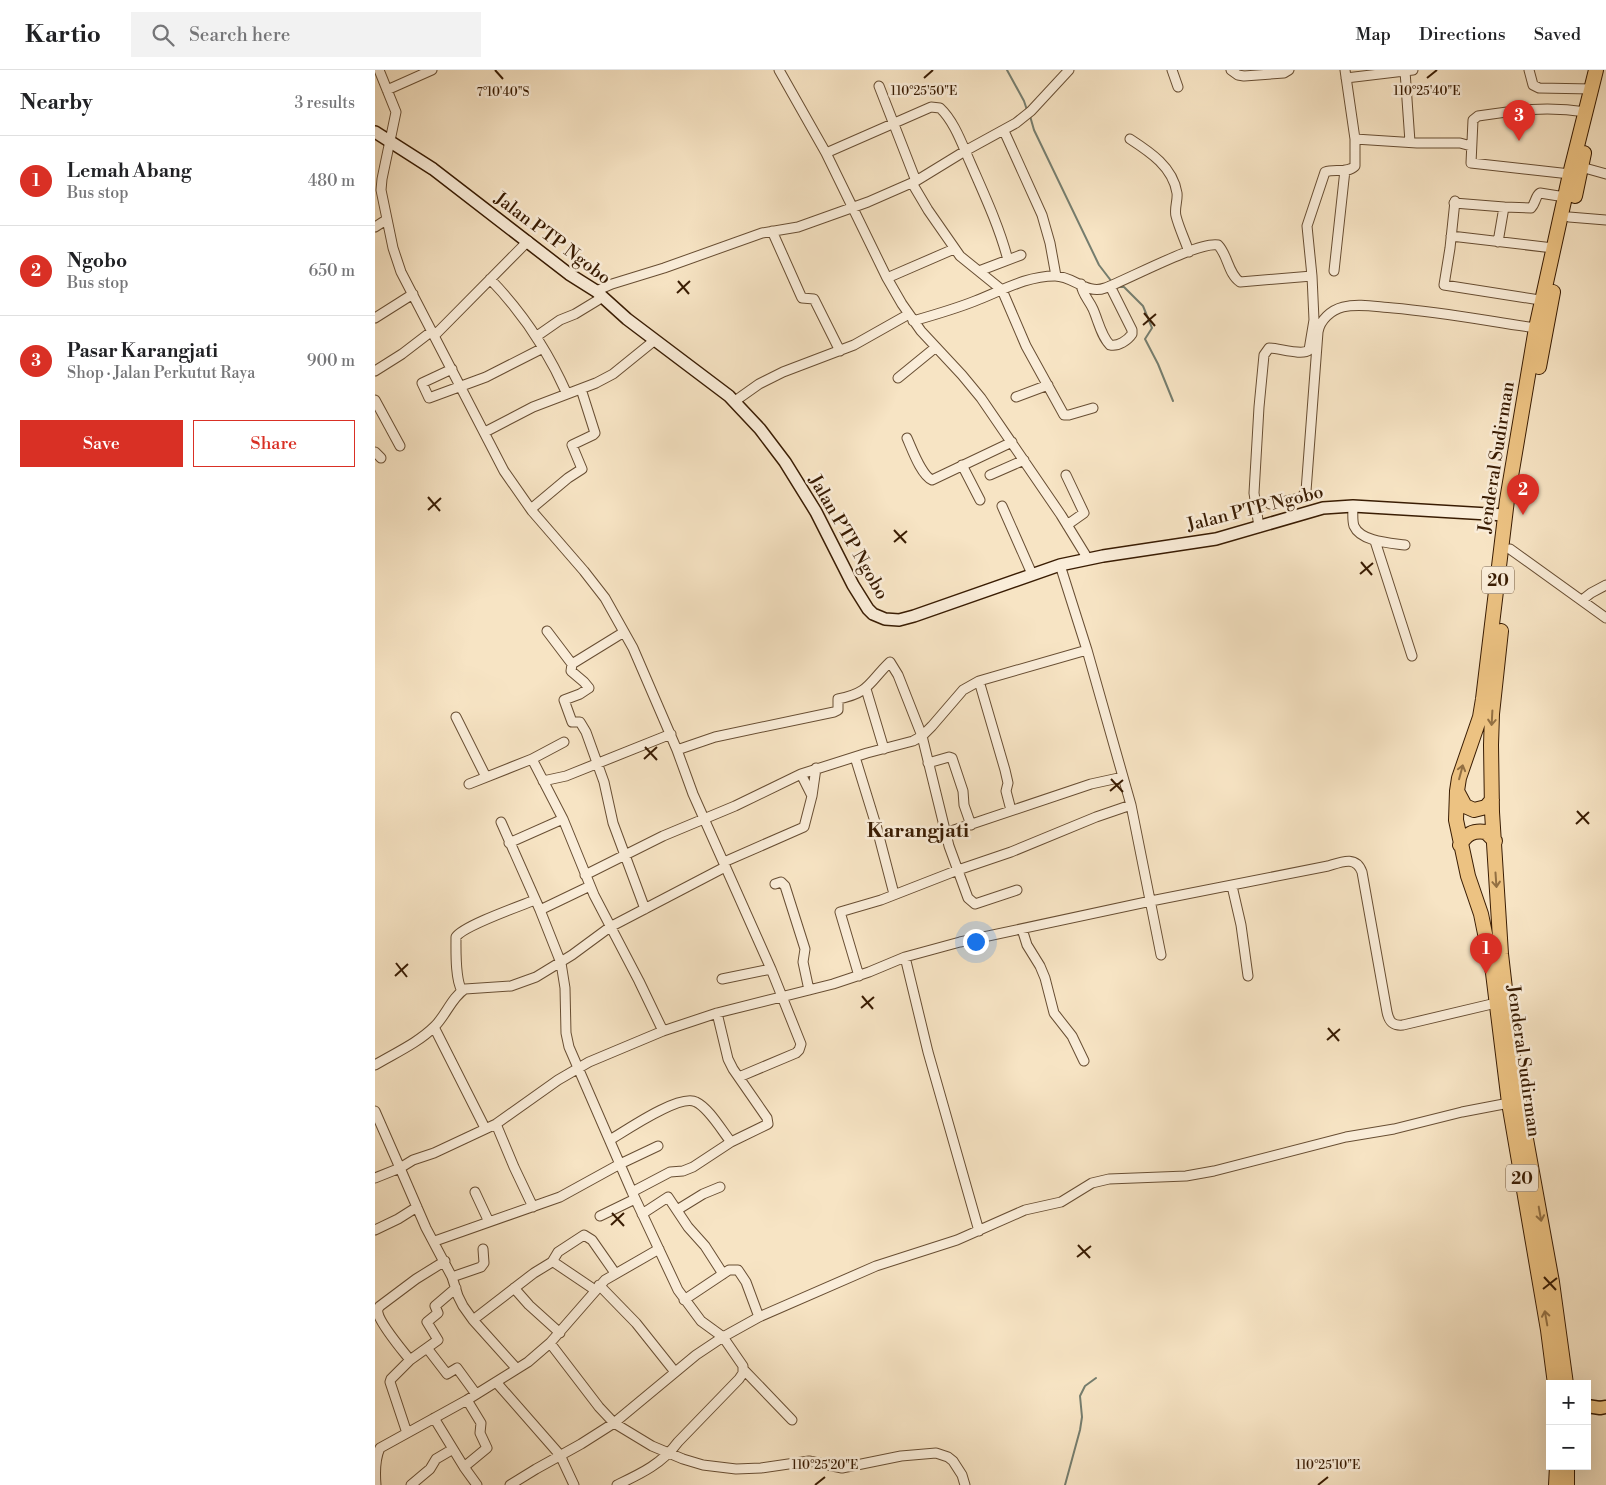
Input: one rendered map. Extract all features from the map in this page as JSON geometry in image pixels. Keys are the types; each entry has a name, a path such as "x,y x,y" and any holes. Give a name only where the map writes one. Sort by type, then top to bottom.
{"highway":[{"name":"Jenderal Sudirman","path":"1554,1380 1548,1330 1509,1103 1493,973 1481,914 1468,876 1456,820 1457,791 1462,765 1480,717 1483,699 1505,515 1536,328 1547,301 1569,217 1575,170 1586,112 1597,70"},
{"name":"Jenderal Sudirman","path":"1565,1380 1552,1282 1512,1057 1494,864 1492,714 1510,549 1547,301 1553,248 1565,197 1605,70"},
{"path":"1457,791 1465,806 1474,810 1486,807 1492,800"},
{"path":"1461,845 1467,835 1477,831 1486,832 1495,841"},
{"path":"1556,1485 1557,1470"},
{"path":"1567,1470 1567,1485"}],"main road":[{"name":"Jalan PTP Ngobo","path":"375,132 433,169 569,274 599,294 627,319 735,401 760,429 785,462 816,512 853,585 865,605 877,617 893,620 914,616 1060,565 1204,541 1323,508 1353,506 1505,515"}],"street":[{"path":"379,70 396,112 381,183 396,259 505,471 531,509 605,598 625,632 671,734 693,794 771,970 801,1044 799,1050 739,1078"},
{"path":"387,90 432,70"},
{"path":"779,70 826,153 887,278 911,318 971,386 1024,460 1088,559"},
{"path":"537,336 552,324 575,314 599,294 623,280 772,231 798,227 914,182 965,151 1004,131 1023,118 1069,70"},
{"path":"1172,70 1178,87"},
{"path":"1231,70 1238,76 1284,73 1289,70"},
{"path":"1529,70 1533,85 1539,88 1592,89"},
{"path":"1259,527 1254,493 1259,407 1265,355 1269,348 1299,352 1309,350 1314,320 1312,276 1306,234 1309,217 1325,172 1328,170 1345,170 1355,166 1355,139 1345,74 1409,71 1410,142"},
{"path":"879,86 895,123 914,182 928,210 960,256 1002,290 1026,346 1064,415 1093,408"},
{"path":"826,153 937,106 945,114 965,151 999,230 1008,260"},
{"path":"1586,112 1541,108 1479,116 1473,120 1471,163 1606,174"},
{"path":"1004,131 1042,215 1050,243 1055,276"},
{"path":"1130,139 1159,161 1172,177 1177,194 1176,217 1189,252"},
{"path":"1355,139 1460,143 1471,146"},
{"path":"1335,271 1345,170"},
{"path":"1547,301 1443,285 1454,202 1531,208 1540,193 1565,197"},
{"path":"1499,242 1503,207"},
{"path":"1569,217 1606,220"},
{"path":"375,227 387,220"},
{"path":"772,231 802,298 814,299 840,351"},
{"path":"1451,236 1553,248"},
{"path":"375,371 434,333 528,241"},
{"path":"735,401 759,384 789,369 840,351 911,318 950,310 1030,280 1055,276 1068,278 1089,289 1097,290 1212,244 1218,245 1222,250 1235,278 1239,282 1312,276"},
{"path":"887,278 954,248"},
{"path":"979,271 1021,256"},
{"path":"490,279 509,298 537,336 567,394"},
{"path":"1081,284 1083,294 1092,307 1105,339 1110,345 1115,346 1129,338 1132,330 1111,286"},
{"path":"375,318 413,294"},
{"path":"1270,504 1301,498 1306,492 1318,332 1321,323 1341,307 1357,305 1436,312 1536,328"},
{"path":"485,432 529,409 581,389 613,374 655,340"},
{"path":"898,378 936,347"},
{"path":"453,369 422,383 429,398 462,387 543,348"},
{"path":"1016,397 1047,385"},
{"path":"531,509 568,478 582,469 572,445 593,435 595,432 581,389"},
{"path":"375,400 400,446"},
{"path":"907,438 927,478 932,480 1011,442"},
{"path":"990,475 1024,460"},
{"path":"962,465 980,500"},
{"path":"1066,475 1083,513 1067,525"},
{"path":"1003,506 1033,574"},
{"path":"1353,506 1355,526 1363,535 1375,541 1405,545"},
{"path":"1375,541 1412,656"},
{"path":"1510,549 1606,618"},
{"path":"1060,565 1087,650 1131,805 1161,955"},
{"path":"1582,600 1606,585"},
{"path":"547,630 572,664 571,672 585,682 589,688 580,694 564,700 565,706 572,722 579,722 582,725 597,763 604,782 613,823 645,909"},
{"path":"572,664 625,632"},
{"path":"585,874 663,836 704,820 801,774 816,768 913,741 922,736 963,690 979,681 1087,650"},
{"path":"677,750 715,737 838,710 839,699 856,696 866,689 890,662 898,675 922,736 945,833 966,893 975,904 1017,890"},
{"path":"979,681 1005,770 1008,783 1006,791 1011,810"},
{"path":"866,689 884,749"},
{"path":"456,717 486,777"},
{"path":"543,781 566,776 671,734"},
{"path":"469,784 532,759 564,742"},
{"path":"855,757 876,825 894,894"},
{"path":"928,763 949,757 952,758 963,791 964,805 971,825"},
{"path":"532,759 563,818 590,886 644,989 663,1031"},
{"path":"375,1065 423,1036 434,1027 462,991 468,988 511,986 536,977 561,963 610,927 725,865 804,827 812,796 816,768"},
{"path":"801,774 812,796"},
{"path":"945,833 1091,784 1123,777"},
{"path":"859,976 840,912 1011,852 1096,817 1131,805"},
{"path":"509,843 563,818"},
{"path":"501,822 561,963 565,988 566,1033 569,1047 633,1196 684,1300 701,1321 723,1338 744,1370 792,1420"},
{"path":"375,1178 496,1124 577,1068 606,1054 663,1031 717,1013 859,976 905,957 960,942 1349,860 1354,861 1361,868 1387,1012 1394,1025 1403,1026 1496,1003"},
{"path":"775,884 781,882 785,886 790,908 805,949 803,962 809,990"},
{"path":"540,910 590,886"},
{"path":"1232,886 1241,925 1248,976"},
{"path":"462,991 457,975 456,936 470,926 535,900"},
{"path":"1022,929 1027,945 1045,978 1054,1013 1072,1036 1083,1061"},
{"path":"905,957 928,1052 979,1231"},
{"path":"722,979 771,970"},
{"path":"600,1216 670,1172 693,1168 731,1142 767,1126 769,1122 767,1118 728,1059 717,1013"},
{"path":"434,1027 485,1128"},
{"path":"610,1140 673,1103 688,1099 696,1101 703,1107 731,1142"},
{"path":"510,1485 614,1423 675,1372 723,1338 759,1317 876,1266 957,1240 1025,1210 1061,1202 1083,1187 1100,1180 1186,1176 1346,1137 1394,1129 1462,1112 1509,1103"},
{"path":"375,1111 426,1228 435,1241 453,1277 463,1306 473,1320 517,1369"},
{"path":"496,1124 533,1207"},
{"path":"435,1241 560,1197 620,1164 658,1146"},
{"path":"677,1210 719,1186"},
{"path":"475,1192 489,1222"},
{"path":"642,1214 667,1197 688,1227 708,1250 723,1274"},
{"path":"375,1230 417,1207"},
{"path":"473,1320 514,1288 552,1262 558,1252 584,1235 592,1240 615,1273"},
{"path":"453,1277 481,1267 484,1263 483,1249"},
{"path":"376,1485 375,1462 378,1451 383,1446 467,1400 538,1355 597,1288 615,1273 659,1249"},
{"path":"411,1360 382,1321 378,1314 378,1309 416,1279 445,1261"},
{"path":"552,1262 597,1288 636,1323 675,1372"},
{"path":"684,1300 733,1269 741,1273 759,1317"},
{"path":"407,1433 390,1382 394,1374 438,1340 427,1323 438,1313 435,1306 456,1288"},
{"path":"514,1288 529,1305 559,1332"},
{"path":"550,1343 599,1407 614,1423 653,1446 683,1459 703,1465 749,1469 809,1461 842,1468 901,1456 936,1453 953,1461 962,1475 965,1485"},
{"path":"427,1348 446,1373 457,1368 475,1394"},
{"path":"617,1485 647,1470 670,1453 678,1442 739,1379 744,1370"},
{"path":"496,1382 560,1455 574,1485"},
{"path":"464,1467 487,1448 480,1433 481,1423 467,1400"},
{"path":"434,1418 477,1485"},
{"path":"411,1485 430,1469 437,1458 453,1449"}],"waterway":[{"path":"1007,70 1027,110"},
{"path":"1030,116 1034,130 1099,265 1112,282"},
{"path":"1117,287 1124,287 1143,306 1152,328 1145,339 1158,364 1173,401"},
{"path":"1065,1485 1080,1430 1082,1417 1080,1396 1085,1386 1096,1378"}],"place":[{"name":"Pasar Karangjati","path":"1519,141"},
{"name":"Ngobo","path":"1523,515"},
{"name":"Lemah Abang","path":"1486,974"}],"district":[{"name":"Karangjati","path":"918,830"}]}
